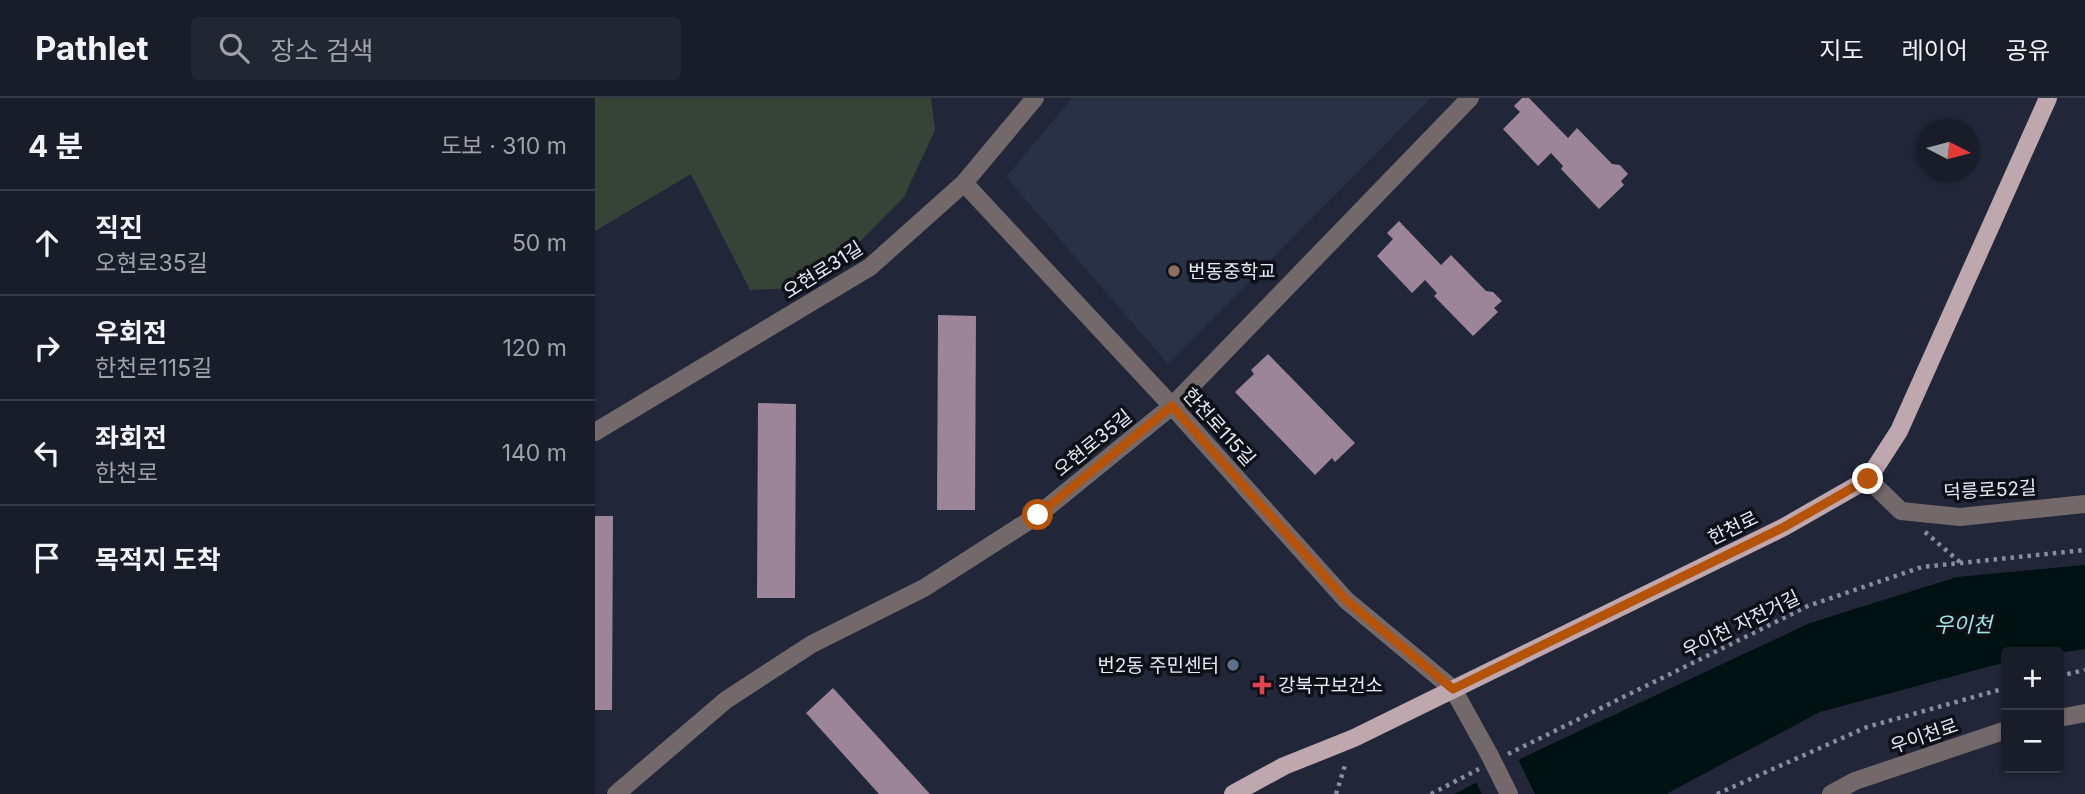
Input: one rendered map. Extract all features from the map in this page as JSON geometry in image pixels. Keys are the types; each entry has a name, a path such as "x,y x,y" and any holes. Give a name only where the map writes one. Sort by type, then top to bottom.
{"main road":[{"name":"한천로","path":"1233,794 1284,766 1354,738 1784,527 1868,479 1899,431 2048,98"}],"street":[{"name":"오현로31길","path":"595,432 859,274 913,231 964,183 1035,98"},
{"name":"오현로35길","path":"616,794 726,699 813,644 924,588 1038,515 1172,406 1470,98"},
{"name":"한천로115길","path":"964,183 1172,406 1346,600 1453,689"},
{"path":"1868,479 1901,511"},
{"name":"덕릉로52길","path":"1901,511 1960,517 2085,504"},
{"path":"1453,689 1494,758 1509,794"},
{"path":"2064,717 2084,714"},
{"name":"우이천로","path":"1831,794 1859,788 2001,732"}],"path":[{"path":"1901,511 1961,563"},
{"name":"우이천 자전거길","path":"1431,794 1494,758 1808,606 1922,567 2085,551"},
{"path":"2064,675 2085,670"},
{"path":"1717,794 1867,727 2001,689"},
{"path":"1336,794 1354,738"}],"shaded area":[{"name":"번동중학교","path":"1072,98 1431,98 1168,364 1006,177"}],"green space":[{"path":"595,98 931,98 935,130 904,197 815,287 750,290 691,174 595,231"}],"water":[{"name":"우이천","path":"2085,565 2085,649 2064,652 2064,647 2001,647 2001,663 1820,712 1666,794 1455,794 1524,757 1810,623 1957,577"}],"pier":[{"path":"1517,757 1535,794 1482,794 1475,780"}],"building":[{"path":"1522,98 1529,98 1568,138 1577,128 1612,164 1620,165 1628,174 1621,181 1624,185 1599,209 1561,169 1563,166 1551,153 1538,166 1503,129 1520,112 1514,106"},
{"path":"1399,221 1441,265 1451,255 1486,291 1493,292 1502,301 1494,308 1498,312 1473,336 1434,296 1437,293 1425,280 1412,293 1377,256 1393,239 1387,233"},
{"path":"938,315 976,316 975,510 937,510"},
{"path":"1268,354 1355,443 1335,462 1332,458 1315,475 1235,392 1254,374 1251,370"},
{"path":"758,403 796,404 795,598 757,598"},
{"path":"595,516 613,516 612,710 595,710"},
{"path":"833,688 930,794 879,794 806,713"}],"place":[{"name":"번동중학교","path":"1174,271"},
{"name":"번2동 주민센터","path":"1233,665"},
{"name":"강북구보건소","path":"1262,685"}],"route":[{"path":"1038,515 1172,406 1346,600 1453,689 1784,527 1868,479"}]}
